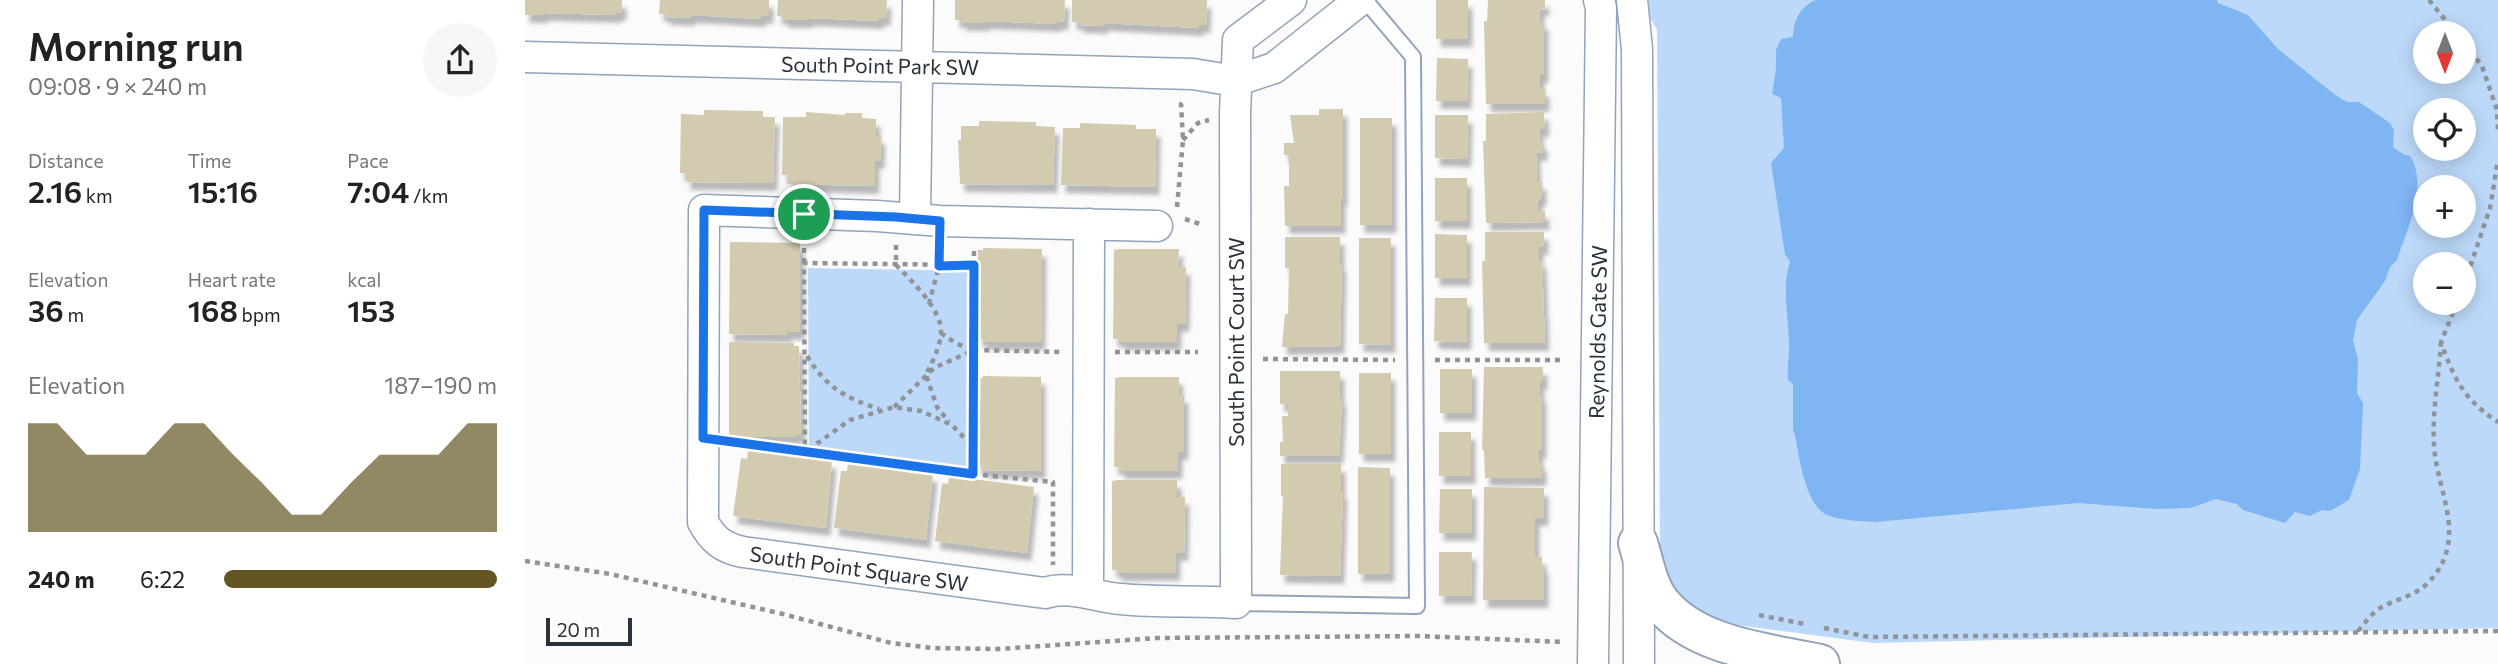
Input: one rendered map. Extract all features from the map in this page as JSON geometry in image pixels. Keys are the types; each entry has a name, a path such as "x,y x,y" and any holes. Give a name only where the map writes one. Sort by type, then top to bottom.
{"main road":[{"path":"1638,543 1648,576 1660,602 1680,622 1708,637 1820,664"}],"street":[{"path":"917,219 918,0"},
{"path":"1235,81 1238,40 1291,0"},
{"name":"South Point Park SW","path":"525,57 917,65 1193,75 1235,81 1274,68 1360,0"},
{"name":"Reynolds Gate SW","path":"1593,664 1599,0"},
{"name":"Reynolds Gate SW","path":"1632,0 1637,49 1639,664"},
{"name":"South Point Court SW","path":"1235,81 1236,603"},
{"name":"South Point Square SW","path":"1166,220 1089,224 704,210 703,522 711,536 726,549 1045,593 1053,590 1120,599 1236,603"},
{"path":"1088,593 1089,224"}],"lane":[{"path":"1236,603 1417,606 1413,57 1365,0"}],"path":[{"path":"2429,0 2446,21"},
{"path":"2476,58 2482,66 2497,110 2498,132"},
{"path":"1166,220 1183,140 1181,104 1188,97"},
{"path":"1183,140 1198,123"},
{"path":"2475,252 2490,208 2498,160"},
{"path":"896,265 917,219"},
{"path":"917,219 939,266 929,305"},
{"path":"973,474 974,252"},
{"path":"806,452 804,263 974,265"},
{"path":"896,265 918,288 938,319 941,332 926,375 937,407 973,447"},
{"path":"2358,631 2380,608 2428,583 2447,551 2450,531 2448,509 2434,444 2441,342 2452,315"},
{"path":"941,332 957,344 974,351"},
{"path":"2441,342 2454,377 2467,395 2498,422"},
{"path":"894,407 926,375 953,358 974,351 1069,352"},
{"path":"1104,352 1198,352"},
{"path":"805,354 819,376 834,390 880,410"},
{"path":"806,452 850,420 894,407 921,411 952,425"},
{"path":"703,438 1053,482 1053,590"},
{"path":"525,561 610,574 783,614 891,643 932,648 998,649 1157,638 1418,635 1564,642"},
{"path":"1750,613 1869,637 2498,631"}],"shaded area":[{"path":"1644,0 2498,0 2498,628 1873,643 1730,624 1703,614 1671,589 1660,549 1657,30 1645,9"},
{"path":"808,268 977,271 977,472 809,450"}],"water":[{"path":"1816,0 2217,0 2218,3 2248,15 2278,49 2334,94 2347,102 2359,102 2390,123 2394,130 2393,147 2410,156 2415,168 2413,212 2397,260 2357,320 2353,340 2358,359 2357,393 2363,403 2360,469 2349,500 2330,511 2322,510 2310,516 2295,512 2285,523 2243,510 2237,504 2216,499 2191,508 2156,509 2078,503 1876,522 1839,518 1819,510 1804,479 1793,430 1793,384 1788,380 1786,293 1790,262 1785,254 1771,163 1784,148 1781,98 1772,94 1776,50 1781,39 1793,37 1799,14"}],"building":[{"path":"525,0 622,0 622,13 525,15"},
{"path":"660,0 769,0 769,16 761,16 761,19 691,15 691,18 666,17 666,14 659,14"},
{"path":"778,0 887,0 886,18 879,18 879,21 809,18 784,20 784,17 777,16"},
{"path":"955,0 1065,0 1064,22 962,23 962,20 955,20"},
{"path":"1072,0 1207,0 1206,25 1199,25 1199,28 1103,23 1103,26 1079,25 1079,22 1072,22"},
{"path":"1436,0 1468,0 1468,39 1436,39"},
{"path":"1488,0 1545,0 1545,8 1540,8 1540,22 1544,22 1544,75 1540,75 1540,89 1545,89 1545,104 1486,104 1484,21 1487,21"},
{"path":"1437,58 1468,59 1467,101 1436,101"},
{"path":"1319,109 1343,109 1341,226 1285,226 1284,186 1289,186 1289,155 1284,155 1284,143 1294,143 1290,115 1319,115"},
{"path":"704,110 763,111 763,117 775,117 773,183 686,182 686,173 680,173 681,114 704,115"},
{"path":"806,112 845,115 862,113 862,118 876,119 876,136 881,136 880,161 875,161 875,186 787,184 788,175 782,175 783,117 806,117"},
{"path":"1544,112 1545,129 1539,129 1543,153 1536,153 1537,182 1542,182 1538,211 1545,211 1545,222 1486,223 1483,141 1486,141 1486,114"},
{"path":"1435,115 1468,115 1467,159 1435,158"},
{"path":"1360,118 1392,118 1392,225 1360,225"},
{"path":"979,121 1036,122 1036,126 1055,127 1053,185 960,184 958,140 961,140 961,126 979,126"},
{"path":"1080,123 1136,125 1136,129 1156,129 1155,187 1061,185 1063,128 1080,128"},
{"path":"1435,178 1467,178 1467,221 1435,221"},
{"path":"1485,232 1544,232 1544,247 1539,247 1539,261 1542,261 1545,343 1484,343 1482,261 1485,261"},
{"path":"1435,234 1467,235 1467,278 1435,278"},
{"path":"1285,237 1340,237 1340,346 1282,347 1285,314 1288,314 1289,268 1285,268"},
{"path":"1359,238 1391,238 1391,345 1359,344"},
{"path":"730,242 800,243 800,332 787,332 787,335 729,334"},
{"path":"1042,249 1041,342 983,342 983,339 978,339 978,250"},
{"path":"1179,249 1178,267 1186,267 1185,324 1177,324 1177,342 1120,342 1120,339 1113,339 1114,250"},
{"path":"1435,298 1467,298 1467,342 1434,341"},
{"path":"729,342 794,343 794,346 799,346 801,435 729,437"},
{"path":"1484,367 1543,367 1543,382 1540,382 1542,450 1539,450 1542,478 1485,478 1482,450"},
{"path":"1440,369 1472,369 1472,413 1440,413"},
{"path":"1280,371 1340,371 1342,399 1339,456 1280,456 1280,442 1283,442 1282,416 1288,416 1288,404 1280,404"},
{"path":"1359,373 1391,373 1391,454 1359,454"},
{"path":"1041,377 1041,471 983,470 983,467 977,467 977,378"},
{"path":"1179,377 1179,395 1184,395 1184,452 1178,452 1178,471 1120,471 1120,467 1114,467 1115,378"},
{"path":"1439,432 1471,432 1471,476 1439,476"},
{"path":"748,451 832,461 826,528 733,516 741,458 747,459"},
{"path":"848,463 933,474 926,540 834,528 841,471 847,471"},
{"path":"1281,464 1341,464 1343,492 1340,576 1280,575 1283,496"},
{"path":"1358,467 1390,468 1390,574 1358,574"},
{"path":"949,476 1034,487 1027,553 935,541 942,483 948,484"},
{"path":"1177,480 1177,497 1185,497 1184,553 1176,553 1176,573 1118,573 1118,570 1112,570 1112,481"},
{"path":"1484,487 1544,488 1544,518 1535,518 1535,557 1542,557 1544,566 1544,600 1483,600"},
{"path":"1440,489 1472,489 1472,533 1439,533"},
{"path":"1439,552 1472,552 1471,596 1439,596"}],"route":[{"path":"704,210 804,214 940,221 939,266 974,265 973,474 703,438 704,210"}]}
